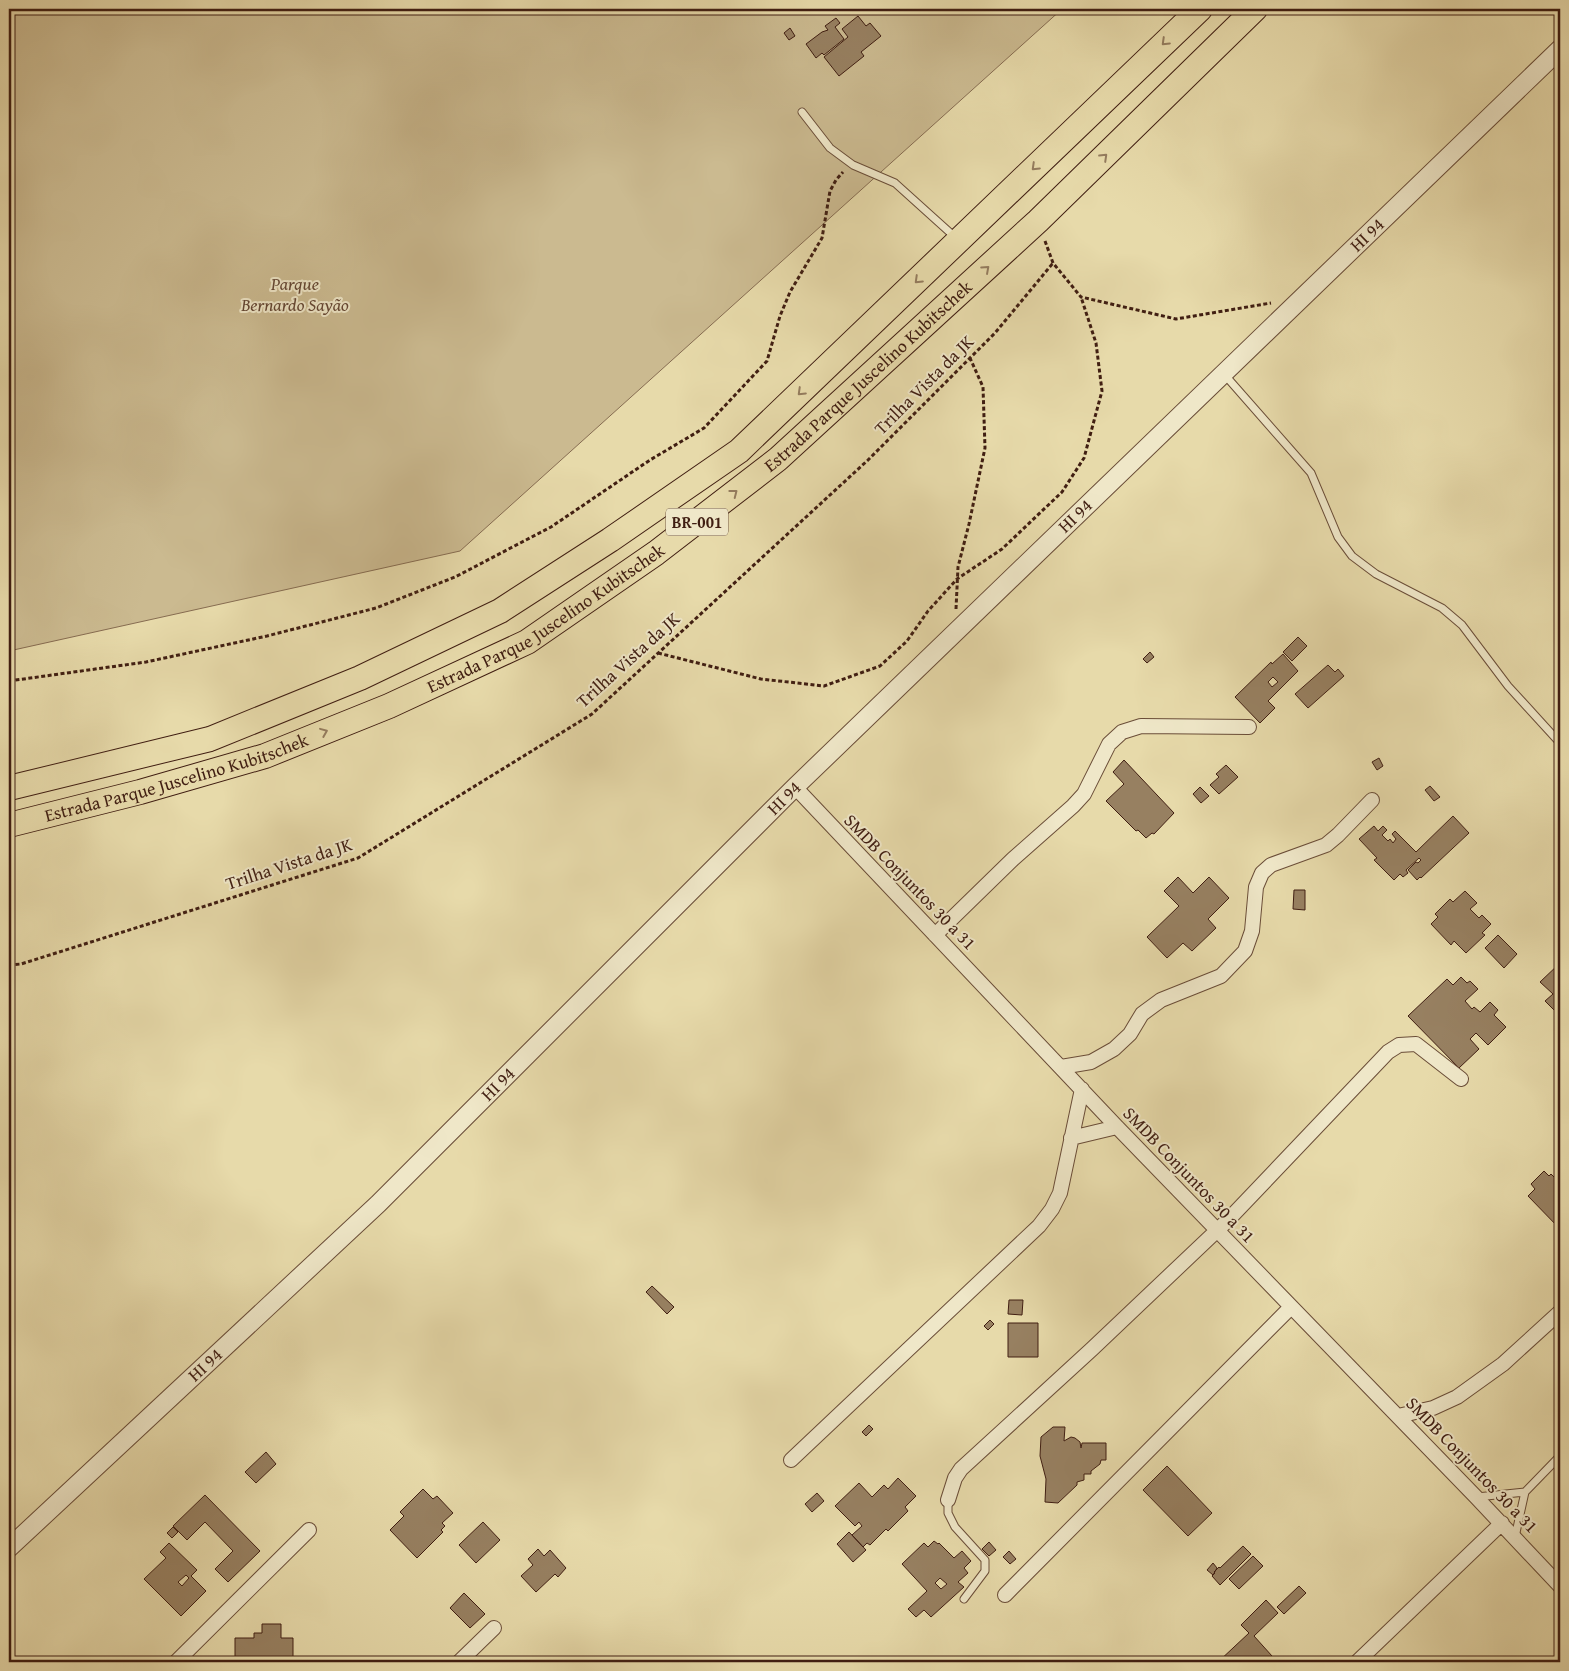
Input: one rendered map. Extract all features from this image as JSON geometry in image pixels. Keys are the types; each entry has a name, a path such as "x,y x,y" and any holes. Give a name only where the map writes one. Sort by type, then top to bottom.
{"highway":[{"name":"Estrada Parque Juscelino Kubitschek","path":"9,788 210,738 360,678 500,611 610,540 739,451 1200,9"},
{"name":"Estrada Parque Juscelino Kubitschek","path":"9,825 140,792 265,756 389,706 526,642 656,553 778,459 1038,221 1255,9"}],"street":[{"name":"HI 94","path":"9,1548 378,1204 795,787 1560,49"},
{"path":"935,935 1013,859 1073,806 1084,794 1109,744 1122,732 1141,726 1250,727"},
{"name":"SMDB Conjuntos 30 a 31","path":"795,787 1116,1127 1502,1523 1560,1586"},
{"path":"1061,1067 1091,1062 1114,1049 1130,1034 1142,1014 1161,1000 1221,976 1245,951 1252,931 1256,887 1262,873 1271,864 1326,845 1372,800"},
{"path":"948,1500 955,1478 961,1469 1217,1231 1388,1052 1399,1045 1416,1044 1461,1078"},
{"path":"791,1460 1039,1226 1052,1209 1060,1193 1082,1089"},
{"path":"1071,1138 1116,1127"},
{"path":"1005,1595 1291,1307"},
{"path":"1398,1416 1433,1408 1457,1397 1503,1364 1560,1312"},
{"path":"1357,1662 1502,1523"},
{"path":"176,1662 309,1530"},
{"path":"459,1662 494,1628"}],"lane":[{"path":"802,112 830,148 853,165 895,183 959,240"},
{"path":"1223,373 1311,473 1338,537 1352,556 1376,574 1442,608 1462,625 1508,686 1560,743"},
{"path":"1515,1538 1525,1492 1560,1456"},
{"path":"1476,1497 1525,1492"},
{"path":"948,1500 948,1512 955,1527 985,1560 985,1571 964,1599"}],"path":[{"path":"9,681 146,662 267,636 376,608 455,577 551,527 650,460 704,428 767,361 780,316 790,292 822,238 830,191 836,180 853,165"},
{"name":"Trilha Vista da JK","path":"9,965 21,964 358,858 592,714 868,460 995,333 1053,263 1080,297"},
{"path":"1080,297 1176,319 1301,298"},
{"path":"658,653 761,679 824,686 880,666 906,641 928,611 957,579 1002,549 1062,492 1084,458 1102,391 1096,343 1080,297"},
{"path":"955,632 958,567 969,524 984,448 983,387 970,358"}],"green space":[{"name":"Parque Bernardo Sayão","path":"9,9 1062,9 460,551 9,651"}],"building":[{"path":"858,16 866,26 870,23 881,36 861,52 864,56 839,76 824,57 848,37 842,29"},
{"path":"836,18 840,23 835,27 844,39 824,55 822,53 816,58 806,44 822,32 828,30 825,26"},
{"path":"790,28 795,36 789,40 784,33"},
{"path":"1298,637 1307,646 1292,661 1283,652"},
{"path":"1150,652 1154,657 1147,663 1143,659"},
{"path":"1283,654 1298,671 1268,701 1275,708 1260,723 1235,697 1271,662 1272,664","holes":["1273,677 1278,682 1272,687 1268,682"]},
{"path":"1328,665 1335,672 1338,669 1344,676 1308,708 1295,694"},
{"path":"1379,758 1383,766 1377,770 1372,762"},
{"path":"1124,760 1174,813 1154,834 1152,833 1146,838 1138,830 1136,831 1106,801 1124,784 1113,772"},
{"path":"1226,765 1238,777 1219,794 1210,785 1219,777 1216,774"},
{"path":"1430,786 1440,797 1434,801 1425,790"},
{"path":"1200,787 1209,796 1201,803 1193,794"},
{"path":"1453,816 1469,833 1417,880 1408,870 1421,860 1419,858 1406,870 1408,873 1403,877 1400,874 1394,880 1374,860 1377,858 1359,839 1374,826 1378,831 1383,826 1387,830 1382,835 1388,841 1390,839 1393,843 1396,839 1392,834 1395,831 1416,852"},
{"path":"1178,877 1193,893 1209,877 1229,898 1208,919 1216,928 1192,951 1183,943 1167,958 1147,937 1179,906 1164,891"},
{"path":"1294,890 1305,890 1305,910 1293,909"},
{"path":"1465,891 1477,903 1470,909 1479,918 1482,915 1491,924 1482,933 1485,935 1466,953 1454,941 1451,945 1431,924 1438,917 1435,914 1450,899 1453,902"},
{"path":"1498,935 1517,954 1504,968 1485,948"},
{"path":"1560,963 1560,1004 1554,1010 1545,1001 1553,994 1540,982"},
{"path":"1461,977 1467,983 1470,981 1478,989 1465,1001 1472,1009 1474,1007 1480,1012 1490,1002 1498,1010 1494,1015 1506,1027 1488,1045 1476,1033 1470,1039 1479,1049 1459,1068 1408,1016 1447,979 1453,985"},
{"path":"1544,1171 1549,1176 1551,1174 1555,1178 1560,1173 1560,1229 1528,1196 1535,1189 1531,1184"},
{"path":"652,1286 674,1307 667,1314 646,1292"},
{"path":"1009,1300 1023,1300 1022,1315 1008,1314"},
{"path":"990,1320 994,1324 988,1330 984,1326"},
{"path":"1008,1323 1038,1323 1038,1357 1008,1357"},
{"path":"869,1425 873,1429 866,1436 862,1432"},
{"path":"1053,1427 1065,1427 1064,1441 1071,1437 1075,1438 1080,1442 1081,1448 1082,1443 1106,1443 1106,1460 1101,1460 1100,1464 1091,1471 1091,1474 1084,1474 1084,1480 1077,1482 1077,1485 1058,1503 1045,1502 1046,1479 1040,1456 1041,1437"},
{"path":"266,1452 276,1464 256,1483 245,1472"},
{"path":"1167,1466 1212,1513 1188,1536 1143,1490"},
{"path":"898,1478 916,1496 905,1507 908,1511 888,1531 886,1529 870,1545 867,1543 863,1547 852,1535 862,1526 859,1522 855,1526 835,1506 859,1483 872,1497 884,1485 888,1489"},
{"path":"423,1489 433,1499 437,1496 453,1513 442,1523 445,1526 441,1530 443,1532 417,1558 390,1530 404,1516 400,1512"},
{"path":"817,1493 824,1501 812,1512 805,1504"},
{"path":"205,1495 260,1551 228,1582 215,1569 233,1551 205,1522 187,1540 173,1526"},
{"path":"483,1522 500,1540 476,1563 459,1545"},
{"path":"173,1527 178,1532 172,1538 167,1533"},
{"path":"849,1532 866,1550 853,1562 837,1544"},
{"path":"934,1541 939,1543 954,1558 962,1551 971,1561 964,1568 968,1573 958,1582 964,1587 931,1617 924,1610 916,1617 908,1609 927,1591 902,1564 924,1543 928,1547","holes":["940,1578 947,1584 941,1589 935,1583"]},
{"path":"989,1542 996,1550 989,1556 982,1549"},
{"path":"169,1543 197,1570 191,1576 206,1591 181,1616 144,1579 166,1558 160,1552","holes":["186,1575 189,1578 182,1586 178,1582"]},
{"path":"1243,1546 1251,1554 1220,1585 1212,1576 1214,1572"},
{"path":"538,1549 544,1556 550,1550 566,1568 558,1577 555,1574 536,1592 521,1576 533,1565 528,1559"},
{"path":"1009,1551 1016,1559 1010,1564 1003,1557"},
{"path":"1253,1556 1263,1566 1239,1589 1229,1579"},
{"path":"1213,1563 1217,1568 1213,1575 1207,1570"},
{"path":"1299,1586 1306,1593 1284,1614 1277,1607"},
{"path":"464,1593 485,1614 470,1628 450,1608"},
{"path":"1266,1600 1278,1613 1254,1636 1272,1656 1265,1662 1218,1662 1249,1633 1241,1625"},
{"path":"262,1624 281,1624 281,1638 293,1638 293,1662 235,1661 235,1638 254,1638 254,1633 262,1633"}]}
